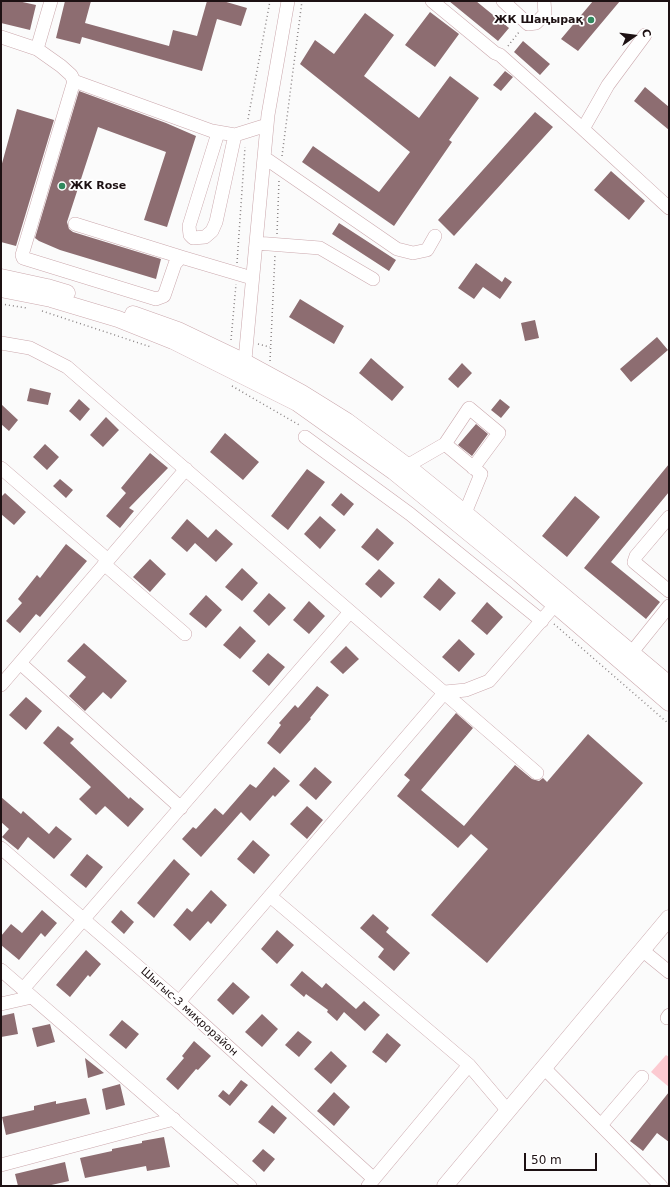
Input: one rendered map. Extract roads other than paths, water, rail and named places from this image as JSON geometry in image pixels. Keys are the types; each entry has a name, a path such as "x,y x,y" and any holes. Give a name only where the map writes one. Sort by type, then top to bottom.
{"main road":[{"path":"1,277 47,287 118,309 178,330 230,354 244,369 400,469"},
{"path":"1,289 51,299 118,320 244,369 268,374 347,421 400,469 559,600 669,703"},
{"path":"559,600 632,652 669,684"},
{"path":"445,1186 669,918"}],"street":[{"path":"37,49 51,1"},
{"path":"244,369 267,126 290,1"},
{"path":"432,1 495,53 500,55 669,208"},
{"path":"503,1 526,22 536,23 544,14 544,1"},
{"path":"583,129 608,85 645,35"},
{"path":"1,37 37,49 61,66 74,81 218,133 240,133 267,126"},
{"path":"74,81 22,256 156,299 164,296 175,264 181,257"},
{"path":"218,133 189,226 190,235 193,238 205,237 212,231 216,222 240,133"},
{"path":"265,158 397,249 413,253 427,250 435,236"},
{"path":"75,224 252,278"},
{"path":"256,243 320,248 374,279"},
{"path":"1,343 30,348 66,367 537,772"},
{"path":"400,469 445,444 469,408 499,433 473,468"},
{"path":"305,437 410,514 542,621"},
{"path":"445,444 481,474 461,518"},
{"path":"1,468 185,634"},
{"path":"1,685 186,469"},
{"path":"669,517 636,556 634,562 669,591"},
{"path":"178,1002 445,692 466,690 489,681 559,600"},
{"path":"632,652 669,606"},
{"path":"1,1004 28,993 84,920 350,612"},
{"path":"20,663 181,808"},
{"name":"Шыгыс-3 микрорайон","path":"1,848 178,1002 371,1182"},
{"path":"270,896 469,1065 508,1111"},
{"path":"642,950 669,972"},
{"path":"1,970 250,1186"},
{"path":"371,1182 469,1065"},
{"path":"544,1068 661,1186"},
{"path":"601,1125 642,1076"},
{"path":"1,1165 174,1119"}],"place":[{"name":"ЖК Шаңырақ","path":"591,20"},
{"name":"ЖК Rose","path":"62,186"}]}
